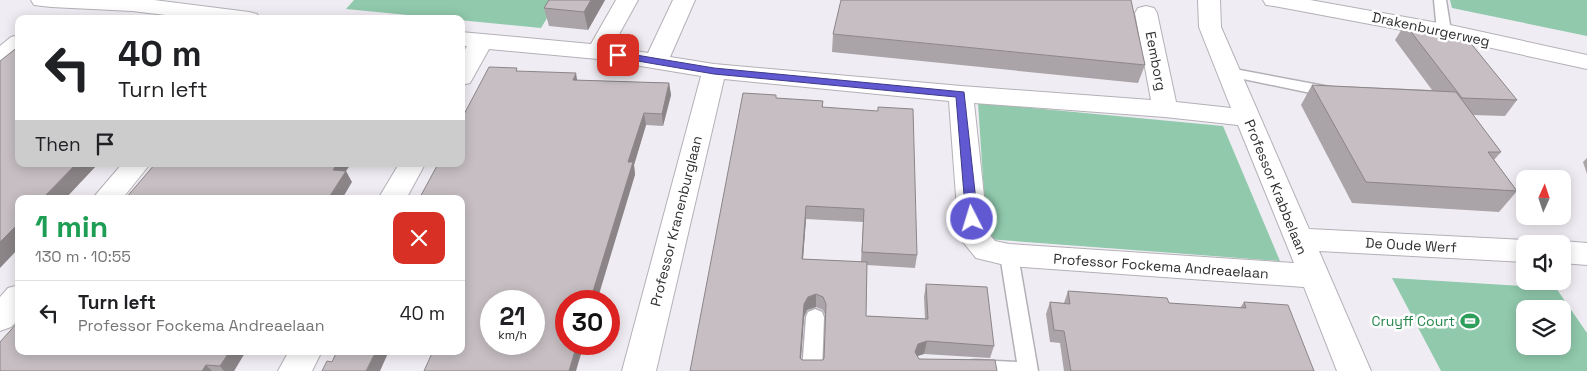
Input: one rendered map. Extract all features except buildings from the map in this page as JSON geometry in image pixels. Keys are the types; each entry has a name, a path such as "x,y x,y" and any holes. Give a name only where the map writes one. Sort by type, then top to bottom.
{"street":[{"path":"42,0 67,3 107,1 164,3 228,15"},
{"path":"598,52 627,0"},
{"path":"656,61 684,0"},
{"name":"Professor Krabbelaan","path":"1209,0 1210,27 1249,118 1312,276 1354,371"},
{"name":"Drakenburgerweg","path":"1274,0 1378,17 1587,62"},
{"path":"53,15 67,3"},
{"name":"Eemborg","path":"1146,13 1165,109"},
{"path":"465,64 472,40 598,52 714,71 961,94 1165,109 1249,118"},
{"path":"0,57 15,45"},
{"name":"Professor Kranenburglaan","path":"639,371 714,71"},
{"name":"Professor Fockema Andreaelaan","path":"961,94 974,237 986,250 1009,256 1312,276"},
{"path":"110,195 134,167"},
{"path":"394,195 410,167"},
{"name":"De Oude Werf","path":"1298,239 1516,250"},
{"path":"1571,253 1587,254"},
{"path":"0,318 15,301"},
{"path":"295,371 304,355"}],"lane":[{"path":"1440,0 1444,31"},
{"path":"1229,72 1347,95"},
{"path":"952,366 1027,371 1009,256"},
{"path":"812,371 815,317"}],"green space":[{"path":"354,0 558,0 541,28 465,21 465,15 408,15 346,9"},
{"path":"1450,0 1587,0 1587,36 1452,8"},
{"path":"978,103 1223,126 1280,261 987,239"},
{"name":"Cruyff Court","path":"1392,278 1516,286 1516,290 1557,290 1564,300 1516,300 1516,355 1571,355 1571,310 1587,333 1587,371 1441,371"}],"place":[{"name":"Cruyff Court","path":"1470,321"}],"route":[{"path":"618,55 714,71 961,94 972,219"}]}
